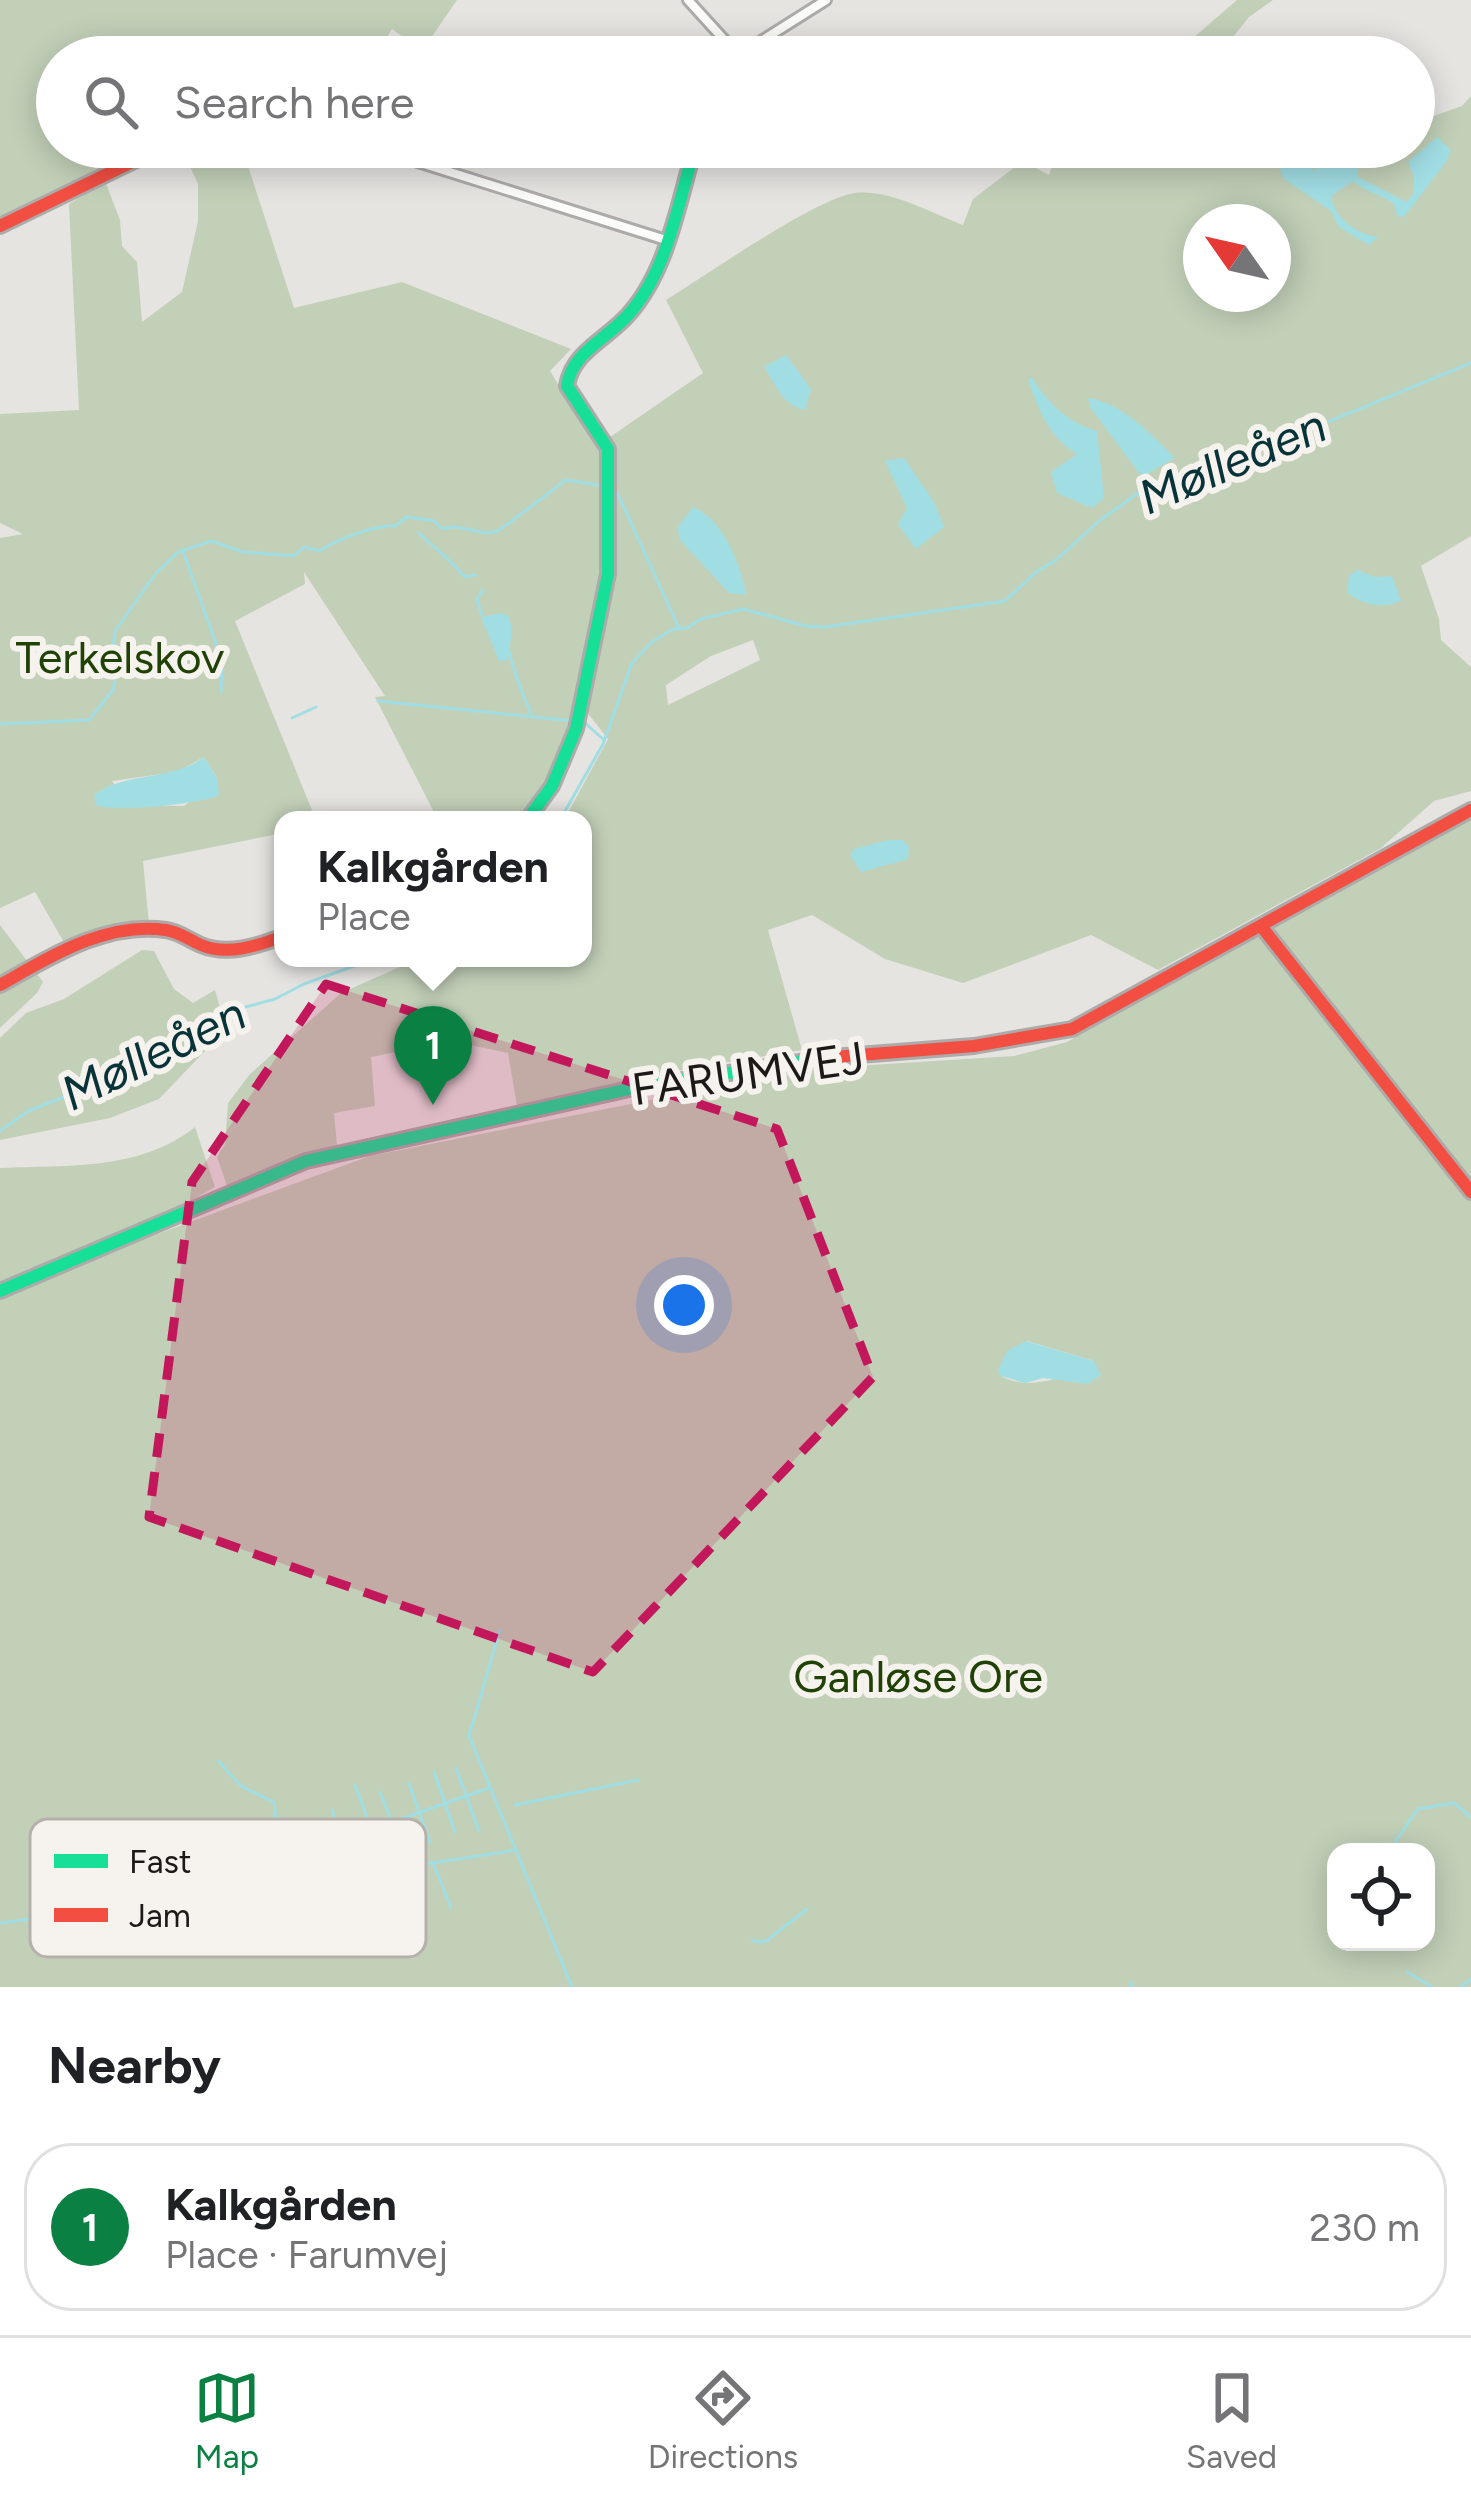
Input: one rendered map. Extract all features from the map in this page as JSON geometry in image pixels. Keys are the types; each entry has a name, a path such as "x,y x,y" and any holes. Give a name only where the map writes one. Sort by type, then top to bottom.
{"street":[{"path":"688,0 720,36"},
{"path":"769,36 826,0"},
{"path":"0,226 120,168"},
{"path":"437,168 666,240"},
{"path":"534,811 552,786 576,729 608,574 608,449 567,386 566,376 636,306 666,240 688,168"},
{"name":"FARUMVEJ","path":"0,1291 306,1161 358,1148 685,1078 808,1060 1029,1041 1072,1029 1471,810"},
{"path":"1261,926 1471,1192"},
{"path":"0,985 56,953 110,932 165,930 223,949 249,948 274,939"}],"highlighted area":[{"path":"326,984 777,1129 873,1377 593,1672 149,1517 192,1182"}],"green space":[{"path":"0,0 457,0 432,36 402,36 392,29 388,36 36,36 36,168 103,168 0,219"},
{"path":"1237,0 1273,0 1249,17 1234,36 1195,36"},
{"name":"Terkelskov","path":"1471,96 1471,536 1421,566 1441,640 1471,667 1471,791 1434,801 1381,848 1158,970 1091,935 963,983 885,959 812,915 768,930 802,1050 686,1069 517,1106 508,1053 452,1041 371,1057 375,1106 334,1113 337,1145 227,1186 217,1157 225,1144 228,1103 250,1074 341,993 400,967 592,967 592,811 569,811 608,739 586,711 597,653 593,625 571,733 549,783 529,811 433,811 375,697 385,696 304,572 305,584 235,621 312,811 274,811 274,835 143,861 149,924 105,929 65,944 35,892 0,908 0,538 23,534 0,523 0,414 79,410 69,204 105,181 120,220 122,246 137,262 142,322 182,292 198,221 198,184 191,168 249,168 294,308 402,282 571,349 550,371 594,443 703,373 666,300 788,223 837,198 855,193 882,195 963,225 973,199 1014,168 1036,168 1049,175 1052,168 1435,168 1435,116 1462,106","holes":["753,640 760,660 668,705 666,685 711,656","204,757 217,778 184,806 131,805 112,781 177,772"]},
{"name":"Ganløse Ore","path":"1471,817 1471,1987 0,1987 0,1296 370,1156 807,1069 1014,1056 1067,1042","holes":["1027,1341 1094,1361 1036,1383 1001,1376"]},
{"path":"0,925 43,982 0,1028"},
{"path":"142,950 154,951 174,989 193,1003 215,990 226,1029 159,1099 110,1118 0,1140 0,1038 26,1013 64,999"},
{"path":"195,1127 215,1187 143,1227 0,1286 0,1168 127,1159 151,1152"}],"water":[{"path":"1435,139 1451,150 1404,217 1397,216 1394,204 1353,181 1331,196 1347,224 1378,237 1369,245 1339,227 1331,211 1283,178 1280,168 1358,168 1358,177 1406,202 1413,195 1410,168 1435,168"},
{"path":"786,355 811,389 805,410 785,399 764,367"},
{"path":"1028,379 1060,411 1097,431 1104,498 1092,508 1057,493 1051,472 1077,454 1046,422"},
{"path":"1088,398 1124,413 1175,458 1142,477"},
{"path":"904,458 934,502 944,527 916,549 898,524 907,508 885,461"},
{"path":"693,507 722,532 746,595 729,593 679,539 678,527"},
{"path":"1357,570 1375,577 1392,576 1401,601 1373,605 1347,593 1349,576"},
{"path":"502,613 509,617 512,631 508,660 499,661 481,617"},
{"path":"204,757 217,778 219,794 215,797 137,808 96,805 94,795 120,782 177,770"},
{"path":"903,840 909,847 908,859 861,872 850,855 854,849"},
{"path":"1026,1341 1094,1361 1101,1375 1088,1384 1043,1378 1025,1383 1001,1376 998,1371 1007,1351"}],"waterway":[{"name":"Mølleåen","path":"565,811 603,744 632,663 673,629 743,609 825,627 1005,601 1137,494 1219,467 1471,363"},
{"path":"0,724 89,720 113,690 115,631 156,573 178,552 211,541 243,552 294,556 304,547 320,551 357,534 395,526 407,517 434,521 443,529 497,531 566,480 604,486"},
{"path":"615,488 679,628"},
{"path":"419,533 465,577 475,575"},
{"path":"183,551 222,661 221,692"},
{"path":"482,615 477,599 483,590"},
{"path":"509,652 531,713"},
{"path":"378,701 573,721"},
{"path":"292,718 316,707"},
{"path":"585,723 604,740"},
{"name":"Mølleåen","path":"0,1131 28,1111 72,1094 193,1029 200,1030 201,1024 213,1022 217,1015 275,999 352,967"},
{"path":"500,1630 469,1736 572,1987"},
{"path":"218,1761 241,1786 274,1802 276,1819"},
{"path":"456,1768 479,1831"},
{"path":"434,1772 455,1832"},
{"path":"515,1805 638,1780"},
{"path":"409,1784 422,1819"},
{"path":"355,1785 368,1819"},
{"path":"401,1819 489,1788"},
{"path":"380,1792 391,1819"},
{"path":"1394,1843 1418,1809 1454,1803 1471,1817"},
{"path":"332,1810 335,1819"},
{"path":"426,1831 430,1842"},
{"path":"426,1864 516,1850"},
{"path":"434,1865 451,1908"},
{"path":"752,1941 765,1942 807,1909"},
{"path":"0,1923 30,1919"},
{"path":"1407,1972 1432,1987"},
{"path":"1461,1987 1471,1979"},
{"path":"1131,1983 1132,1987"}],"traffic: fast":[{"path":"534,811 552,786 576,729 608,574 608,449 567,386 576,364 620,324 653,278 689,168"},
{"path":"0,1291 306,1161 638,1087 833,1057"}],"traffic: jam":[{"path":"0,226 120,168"},
{"path":"833,1057 974,1046 1072,1029 1471,810"},
{"path":"1261,926 1471,1192"},
{"path":"0,985 79,944 122,931 166,930 221,950 274,939"}],"place":[{"name":"Kalkgården","path":"433,1105"}]}
